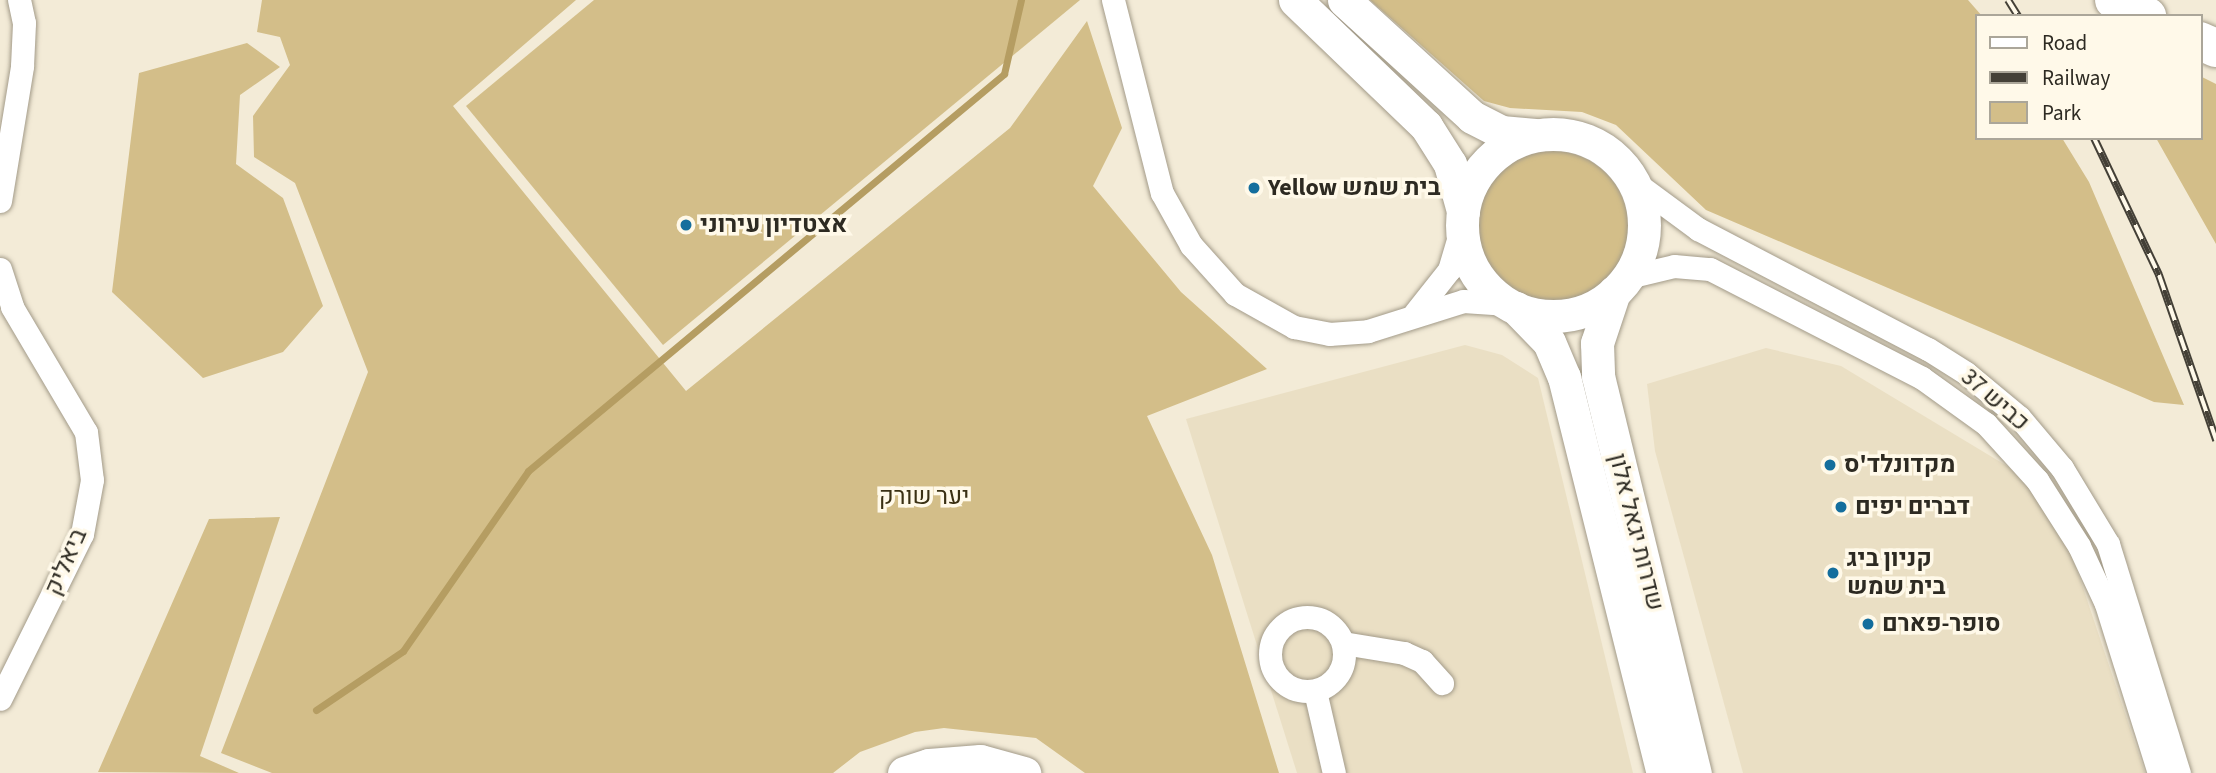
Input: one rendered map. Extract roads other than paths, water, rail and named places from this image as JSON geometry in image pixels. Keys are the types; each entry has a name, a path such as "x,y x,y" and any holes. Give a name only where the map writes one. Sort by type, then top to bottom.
{"highway":[{"path":"2114,0 2143,14"}],"main road":[{"path":"1295,0 1426,126 1450,164 1474,271 1512,306 1538,315 1565,316 1591,308 1621,285 1644,230 1643,209 1633,181 1616,159 1593,143 1566,134 1502,132 1472,117 1344,0"},
{"path":"1462,219 1471,184 1488,161 1510,144 1537,135"},
{"name":"שדרות יגאל אלון","path":"1621,285 1597,343 1598,376 1695,773"},
{"name":"שדרות יגאל אלון","path":"1512,306 1549,342 1564,377 1663,773"},
{"path":"904,773 929,765 980,761 1024,773"}],"street":[{"path":"0,201 22,66 24,23 19,0"},
{"path":"1113,0 1154,170 1175,218 1211,271 1263,313 1294,327 1329,334 1368,331 1473,300 1512,306"},
{"name":"כביש 37","path":"1633,181 1698,229 1928,349 1966,373 2020,418 2062,468 2108,544 2179,773"},
{"path":"1407,318 1444,279 1462,219"},
{"name":"כביש 37","path":"1621,285 1674,266 1710,269 1922,378 1986,424 2037,480 2097,582 2159,773"},
{"name":"ביאליק","path":"0,269 12,307 86,432 92,480 82,534 0,699"},
{"path":"1307,616 1329,624 1343,643 1345,656 1335,678 1315,691 1290,688 1280,680 1269,657 1275,634 1294,618 1307,616"},
{"path":"1343,643 1404,653 1422,661 1442,683"},
{"path":"1315,691 1334,773"}],"waterway":[{"path":"316,710 403,651 528,471 1004,74 1021,0"}],"railway":[{"path":"2008,0 2017,14"},
{"path":"2095,140 2159,275 2216,440"}],"place":[{"name":"Yellow בית שמש","path":"1254,188"},
{"name":"אצטדיון עירוני","path":"686,225"},
{"name":"מקדונלד'ס","path":"1830,465"},
{"name":"דברים יפים","path":"1841,507"},
{"name":"קניון ביג בית שמש","path":"1833,573"},
{"name":"סופר-פארם","path":"1868,624"}],"park label":[{"name":"יער שורק","path":"924,497"}]}
